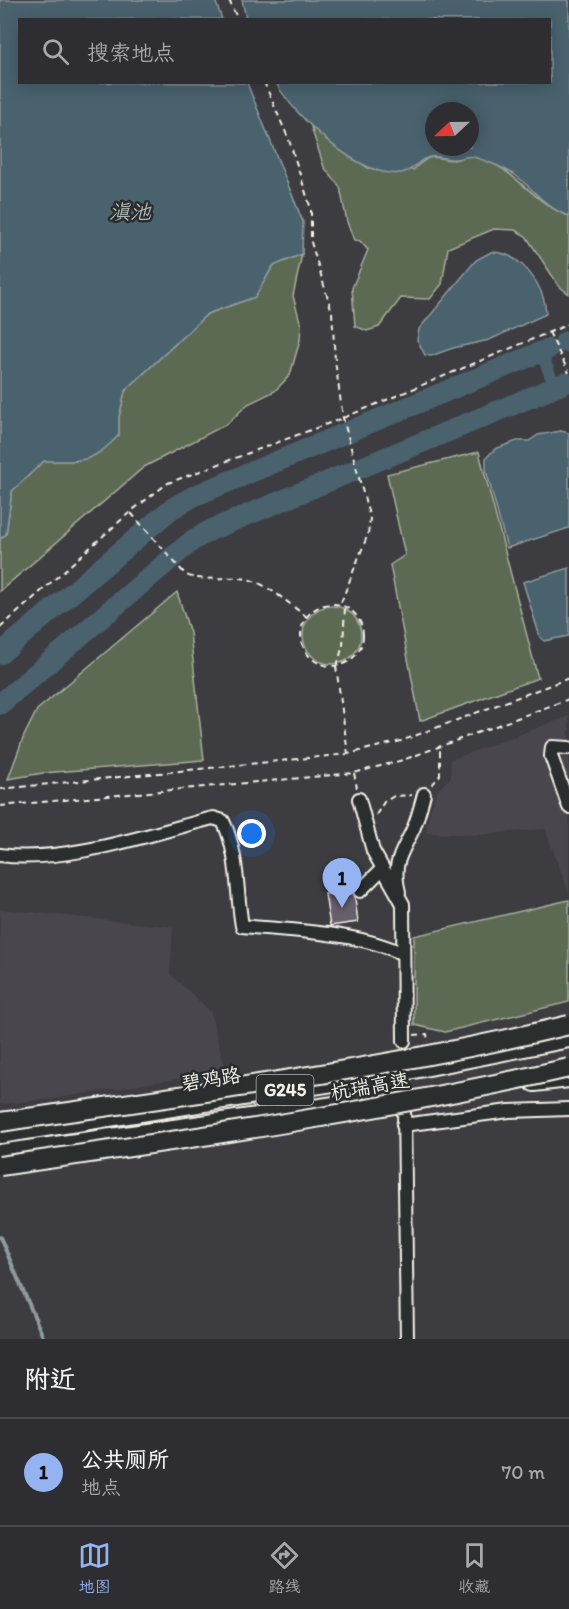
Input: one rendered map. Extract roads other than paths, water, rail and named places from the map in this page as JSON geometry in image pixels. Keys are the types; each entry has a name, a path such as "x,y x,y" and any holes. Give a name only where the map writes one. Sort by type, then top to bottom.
{"highway":[{"name":"杭瑞高速","path":"0,1122 348,1070 485,1044 569,1025"},
{"name":"碧鸡路","path":"0,1134 404,1071 569,1038"},
{"name":"杭瑞高速","path":"0,1166 311,1119 452,1094 569,1068"},
{"name":"G245","path":"0,1154 404,1096 569,1078"}],"street":[{"path":"569,748 552,747 550,756 569,807"},
{"path":"404,1038 403,904 397,882 399,854 414,827 424,794"},
{"path":"359,799 373,850 403,904"},
{"path":"0,855 22,858 48,856 121,842 213,818 223,821 229,834 237,876 236,894 242,926 350,939 389,947 404,954"},
{"path":"360,891 382,869"},
{"path":"404,1108 407,1339"},
{"path":"404,1125 509,1111 569,1109"}],"water":[{"name":"滇池","path":"0,0 215,0 222,18 18,18 18,84 247,84 303,222 302,254 273,266 255,297 207,314 125,391 119,417 119,435 110,444 86,459 44,461 12,491 6,534 0,539"},
{"path":"242,0 569,0 569,216 546,203 515,175 494,164 473,157 451,159 428,157 408,171 401,173 385,172 367,166 330,143 297,112 277,84 551,84 551,18 246,18"},
{"path":"491,252 512,257 529,272 541,292 546,314 489,340 453,348 431,356 425,355 417,340 419,329 476,260"},
{"path":"561,431 569,433 569,528 507,548 486,470 486,458 495,449 517,441 529,441 538,435"},
{"path":"569,568 569,636 544,641 540,637 523,582"}],"waterway":[{"path":"565,342 569,341"},
{"path":"0,654 171,509 194,496 548,349"},
{"path":"541,352 555,387"},
{"path":"0,704 193,540 211,530 565,383"},
{"path":"0,1237 44,1339"}],"tunnel":[{"path":"404,1041 404,1108"}],"place":[{"name":"公共厕所","path":"342,908"}]}
